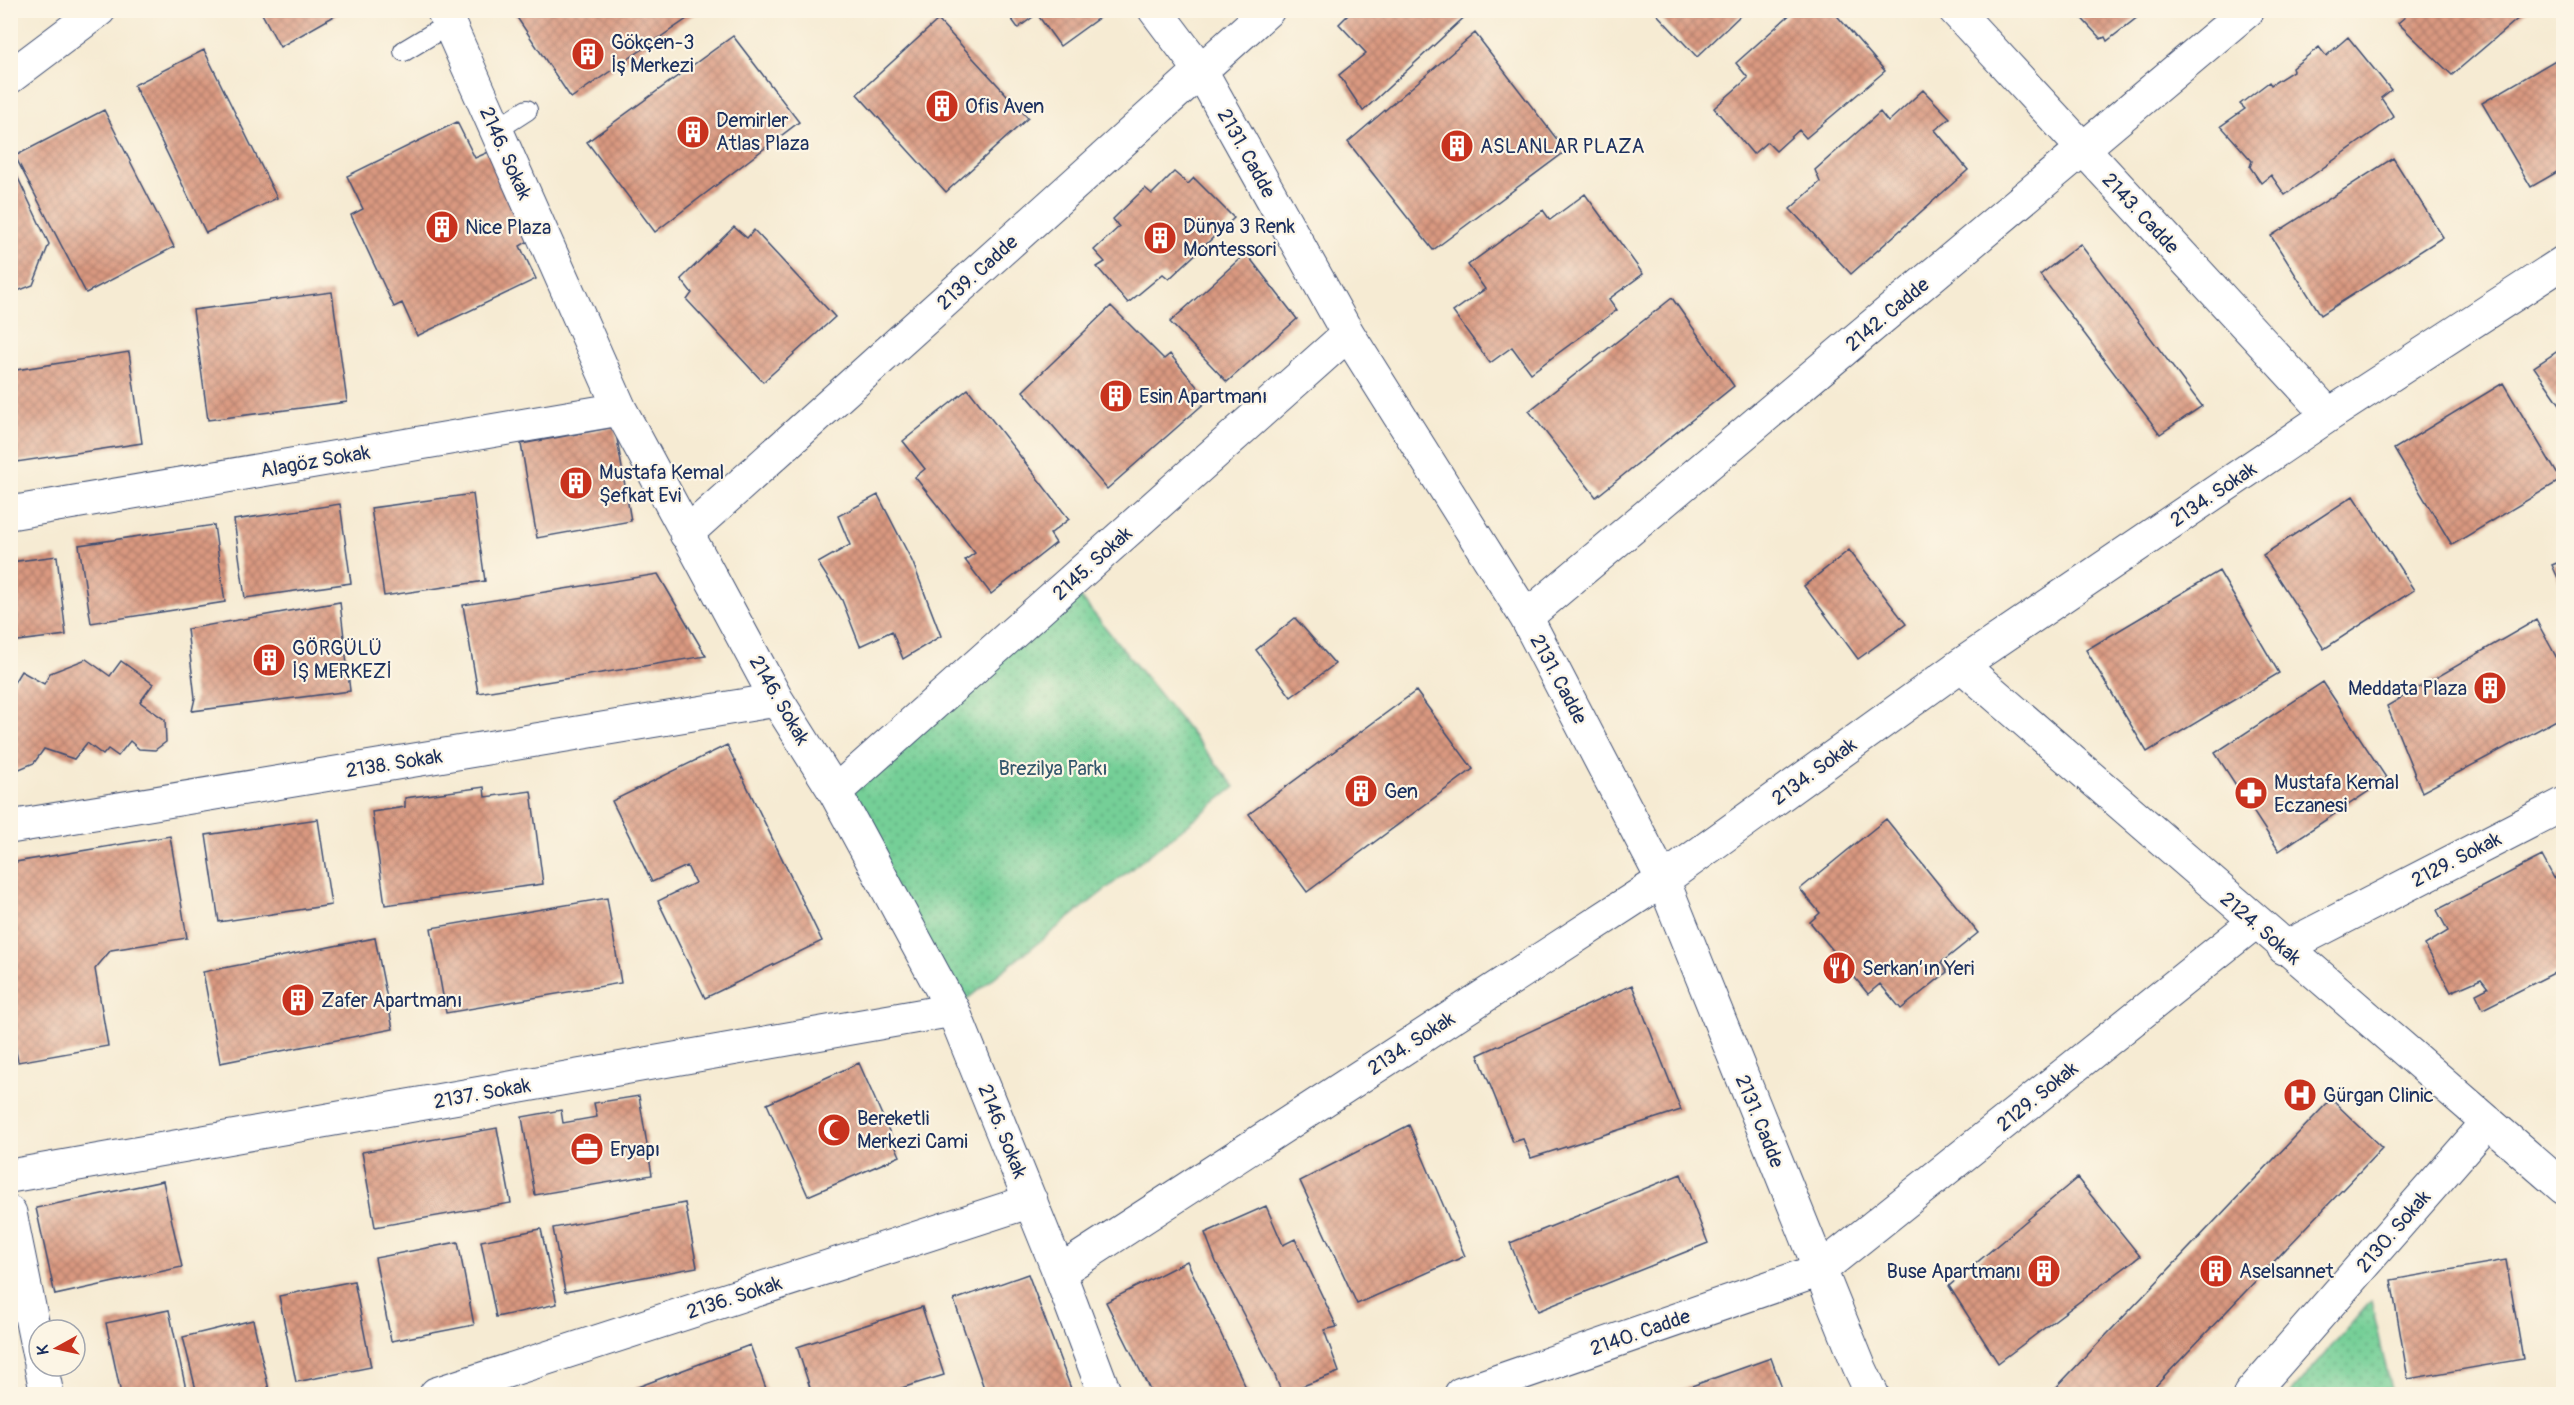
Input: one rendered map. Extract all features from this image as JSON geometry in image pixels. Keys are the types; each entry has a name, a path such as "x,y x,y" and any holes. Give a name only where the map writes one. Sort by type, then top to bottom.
{"street":[{"path":"10,77 99,10"},
{"name":"2131. Cadde","path":"1155,10 1201,71 1348,334 1526,617 1663,880 1858,1366 1872,1395"},
{"name":"2139. Cadde","path":"686,534 1268,10"},
{"name":"2143. Cadde","path":"1955,10 2329,415"},
{"name":"2142. Cadde","path":"1526,617 2248,10"},
{"name":"2146. Sokak","path":"446,17 620,408 777,700 835,792 953,1010 1059,1272 1105,1395"},
{"name":"2134. Sokak","path":"1059,1272 1663,880 1961,665 2329,415 2564,262"},
{"name":"2145. Sokak","path":"835,792 1348,334"},
{"name":"Alagöz Sokak","path":"10,513 620,408"},
{"name":"2124. Sokak","path":"1961,665 2284,948 2564,1188"},
{"name":"2138. Sokak","path":"10,827 777,700"},
{"name":"2129. Sokak","path":"2284,948 2564,804"},
{"name":"2129. Sokak","path":"1820,1270 2255,922"},
{"name":"2137. Sokak","path":"10,1176 953,1010"},
{"name":"2130. Sokak","path":"2250,1395 2488,1122"},
{"name":"2136. Sokak","path":"436,1395 1031,1202"},
{"path":"10,1213 31,1318"},
{"name":"2140. Cadde","path":"1461,1395 1820,1270"},
{"path":"43,1378 47,1395"}],"lane":[{"path":"404,51 446,17"},
{"path":"496,130 527,110"}],"green space":[{"name":"Brezilya Parkı","path":"1069,583 1235,787 953,1010 835,792"},
{"path":"2371,1301 2392,1394 2290,1394"}],"building":[{"path":"260,10 345,10 280,47"},
{"name":"Gökçen-3 İş Merkezi","path":"512,10 700,10 571,98"},
{"path":"1005,10 1096,10 1100,17 1060,46 1037,14 1018,28"},
{"path":"1353,10 1472,10 1363,111 1339,75 1366,53 1339,24"},
{"path":"1653,10 1746,10 1697,57"},
{"path":"1795,10 1832,10 1885,71 1806,138 1799,130 1776,151 1767,142 1753,154 1714,108 1748,78 1736,63"},
{"path":"2074,10 2136,10 2139,16 2107,41 2105,37 2101,39"},
{"path":"2399,10 2528,10 2452,75 2398,23 2405,17"},
{"name":"Ofis Aven","path":"938,20 1028,118 946,192 857,94"},
{"name":"ASLANLAR PLAZA","path":"1475,33 1566,151 1433,250 1348,142"},
{"name":"Demirler Atlas Plaza","path":"733,36 799,122 655,232 587,142"},
{"path":"2348,37 2391,90 2381,98 2394,117 2285,195 2271,175 2261,183 2250,167 2252,161 2221,126 2245,109 2240,104 2269,82 2271,85 2293,71 2292,68 2319,47 2326,56"},
{"path":"204,50 277,198 206,233 134,85"},
{"path":"2564,55 2564,168 2531,187 2482,103"},
{"path":"1923,90 1950,118 1935,130 1968,170 1851,274 1790,209 1820,182 1815,170 1880,112 1888,122"},
{"path":"104,110 174,247 86,293 15,156"},
{"name":"Nice Plaza","path":"457,122 475,158 491,151 532,239 520,246 536,279 417,336 402,303 394,307 351,215 363,209 347,176"},
{"path":"2393,158 2443,237 2321,315 2271,236"},
{"path":"10,161 49,244 33,285 10,294"},
{"name":"Dünya 3 Renk Montessori","path":"1174,172 1188,184 1194,178 1234,218 1169,279 1163,274 1128,303 1097,267 1105,262 1094,250 1119,227 1113,219 1145,188 1152,194"},
{"path":"1585,194 1643,274 1609,299 1617,310 1531,373 1512,347 1490,363 1453,312 1485,289 1468,265 1543,210 1550,220"},
{"path":"734,227 747,238 754,230 835,317 763,382 687,300 692,293 681,279"},
{"path":"2080,244 2202,406 2160,434 2040,275"},
{"path":"1246,253 1297,319 1227,382 1170,322"},
{"path":"332,292 347,402 208,420 193,310"},
{"path":"1672,298 1734,386 1596,497 1529,411"},
{"name":"Esin Apartmanı","path":"1111,306 1164,359 1170,354 1208,400 1107,489 1023,391"},
{"path":"2564,347 2564,410 2534,367"},
{"path":"129,352 142,443 10,463 10,371"},
{"path":"2503,383 2561,480 2452,545 2394,449"},
{"path":"968,389 1069,519 1050,534 1056,543 991,594 965,560 975,553 915,477 925,469 903,441"},
{"name":"Mustafa Kemal Şefkat Evi","path":"615,427 631,521 537,538 521,444"},
{"path":"473,494 485,581 384,596 371,508"},
{"path":"878,495 913,563 941,636 903,659 892,631 860,646 842,600 818,563 850,545 838,516"},
{"path":"2353,496 2414,590 2324,649 2263,555"},
{"path":"340,504 351,583 245,598 234,520"},
{"path":"214,525 225,602 91,623 79,545"},
{"path":"1849,550 1906,624 1858,659 1804,586"},
{"path":"57,556 66,635 10,642 10,562"},
{"path":"2564,560 2564,591 2552,565"},
{"path":"2219,571 2279,673 2147,752 2086,650"},
{"path":"658,574 706,656 478,693 463,605"},
{"name":"GÖRGÜLÜ İŞ MERKEZİ","path":"340,602 350,691 192,711 195,698 187,629"},
{"path":"1295,618 1335,664 1291,697 1256,650"},
{"name":"Meddata Plaza","path":"2536,620 2564,671 2564,716 2422,792 2387,706"},
{"path":"86,659 110,676 121,661 153,684 140,702 165,720 166,742 155,750 139,749 130,741 118,756 108,749 103,755 87,743 74,759 44,749 34,763 17,770 10,769 10,689 21,671 44,684 50,673"},
{"path":"2323,682 2387,779 2279,851 2215,753"},
{"name":"Gen","path":"1416,691 1473,769 1307,892 1249,814"},
{"path":"727,745 822,941 705,998 658,901 695,883 687,866 652,882 612,801"},
{"path":"484,787 485,797 531,791 543,884 385,905 372,812 405,807 405,798"},
{"path":"318,819 331,905 219,922 206,835"},
{"path":"1886,819 1978,933 1941,963 1947,972 1901,1009 1880,984 1868,994 1810,922 1820,913 1800,889"},
{"path":"170,836 187,938 111,950 95,969 108,1046 18,1062 10,1019 10,863"},
{"path":"2542,856 2554,878 2564,873 2564,968 2483,1009 2476,994 2488,988 2481,979 2451,992 2425,945 2448,931 2437,910"},
{"path":"607,898 621,983 446,1013 431,928"},
{"name":"Zafer Apartmanı","path":"375,938 393,1029 220,1063 203,972"},
{"path":"1632,985 1681,1110 1531,1158 1523,1139 1513,1142 1478,1055"},
{"name":"Bereketli Merkezi Cami","path":"859,1063 900,1156 808,1196 767,1104"},
{"name":"Eryapı","path":"639,1096 652,1175 535,1195 522,1117 561,1110 563,1123 597,1117 594,1103"},
{"name":"Aselsannet","path":"2331,1099 2382,1148 2148,1394 2050,1394"},
{"path":"1409,1125 1465,1256 1357,1304 1300,1181"},
{"path":"497,1128 511,1203 375,1227 362,1152"},
{"path":"1681,1174 1708,1243 1538,1311 1510,1243"},
{"name":"Buse Apartmanı","path":"2077,1178 2140,1256 1998,1363 1949,1286"},
{"path":"163,1181 182,1267 55,1295 36,1208"},
{"path":"685,1203 697,1267 565,1292 553,1228"},
{"path":"1266,1206 1283,1245 1295,1239 1337,1327 1324,1330 1339,1372 1282,1394 1274,1373 1216,1262 1205,1233"},
{"path":"541,1229 557,1304 496,1317 481,1241"},
{"path":"458,1242 474,1325 391,1341 375,1258"},
{"path":"2506,1260 2523,1359 2408,1379 2391,1280"},
{"path":"1187,1261 1249,1394 1152,1394 1106,1302"},
{"path":"1028,1274 1073,1394 986,1394 954,1300"},
{"path":"354,1281 371,1367 296,1382 279,1296"},
{"path":"922,1307 944,1375 882,1394 812,1394 797,1347"},
{"path":"169,1310 187,1394 121,1394 106,1323"},
{"path":"253,1320 270,1394 197,1394 183,1337"},
{"path":"750,1345 768,1394 637,1394 635,1388"},
{"path":"1771,1358 1784,1394 1669,1394"}],"place":[{"name":"Gökçen-3 İş Merkezi","path":"588,54"},
{"name":"Ofis Aven","path":"942,106"},
{"name":"Demirler Atlas Plaza","path":"693,132"},
{"name":"ASLANLAR PLAZA","path":"1457,146"},
{"name":"Nice Plaza","path":"442,227"},
{"name":"Dünya 3 Renk Montessori","path":"1160,238"},
{"name":"Esin Apartmanı","path":"1116,396"},
{"name":"Mustafa Kemal Şefkat Evi","path":"576,483"},
{"name":"GÖRGÜLÜ İŞ MERKEZİ","path":"269,660"},
{"name":"Meddata Plaza","path":"2490,688"},
{"name":"Gen","path":"1361,791"},
{"name":"Mustafa Kemal Eczanesi","path":"2251,793"},
{"name":"Serkan’ın Yeri","path":"1839,968"},
{"name":"Zafer Apartmanı","path":"298,1000"},
{"name":"Gürgan Clinic","path":"2300,1095"},
{"name":"Bereketli Merkezi Cami","path":"834,1130"},
{"name":"Eryapı","path":"587,1149"},
{"name":"Buse Apartmanı","path":"2044,1271"},
{"name":"Aselsannet","path":"2216,1271"}]}
